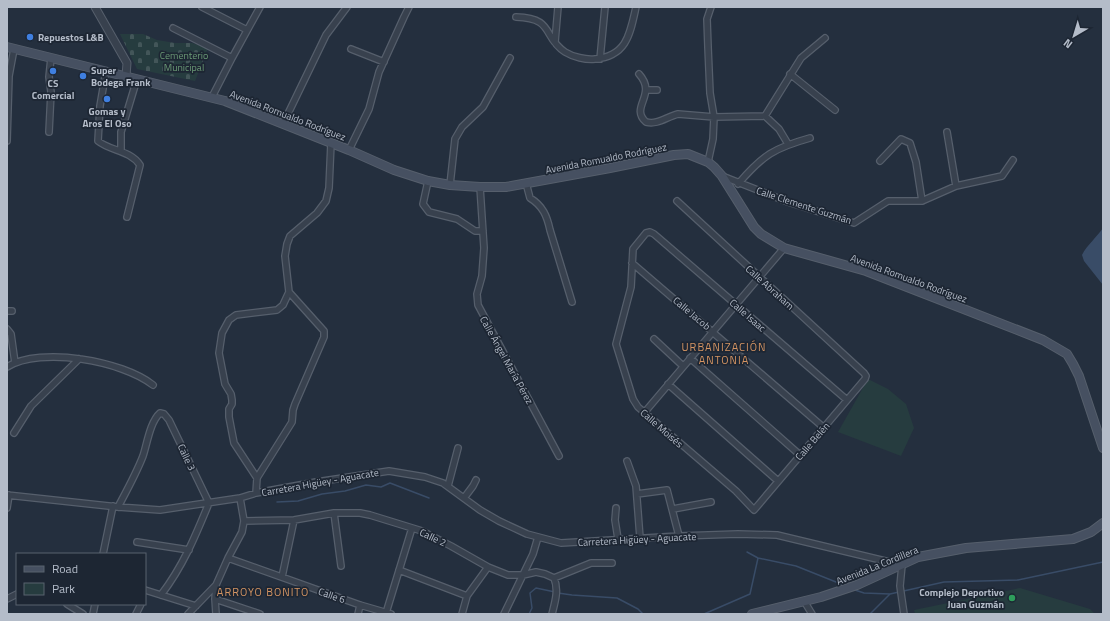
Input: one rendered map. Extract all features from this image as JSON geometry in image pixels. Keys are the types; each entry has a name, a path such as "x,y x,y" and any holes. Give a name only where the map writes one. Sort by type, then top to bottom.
{"main road":[{"name":"Avenida Romualdo Rodríguez","path":"10,48 212,97 247,109 349,150 394,170 428,181 450,185 506,187 674,155 688,154 708,162 722,176 754,227 761,234 784,248 866,271 1056,346 1067,354 1079,376 1103,448"},
{"name":"Avenida La Cordillera","path":"752,614 821,597 858,585 918,558 966,548 1073,539 1091,532 1103,523"}],"street":[{"path":"94,7 127,63 126,76"},
{"path":"202,7 247,30"},
{"path":"212,97 260,7"},
{"path":"283,124 326,35 347,7"},
{"path":"349,150 368,109 379,72 410,7"},
{"path":"555,42 558,7"},
{"path":"600,59 605,7"},
{"path":"516,17 535,19 548,29 555,42 565,52 590,60 612,56 619,52 631,30 636,7"},
{"path":"708,162 713,139 714,117 710,93 707,19 711,7"},
{"path":"172,28 232,58"},
{"path":"765,116 801,58 825,38"},
{"path":"7,141 10,48"},
{"path":"351,50 384,62"},
{"path":"49,132 51,92 49,77 51,58"},
{"path":"450,185 455,139 462,127 482,107 510,58"},
{"path":"106,71 100,106 98,141 103,145 121,151 137,160 140,165 127,217"},
{"path":"639,74 643,78 647,90 640,110 640,115 646,122 650,123 661,121 672,115 678,114 714,117 765,116 779,129 788,144"},
{"path":"790,74 835,110"},
{"path":"121,151 121,132 137,79"},
{"path":"647,90 657,90"},
{"path":"947,132 956,186"},
{"path":"738,184 767,154 788,144 810,138"},
{"path":"880,160 901,139 910,143 916,162 922,201"},
{"path":"256,493 256,478 234,443 229,417 229,409 232,404 231,394 225,384 219,353 222,333 229,320 236,315 278,310 283,304 289,292 285,256 287,244 290,236 318,213 326,201 329,188 331,143"},
{"name":"Calle Clemente Guzmán","path":"722,176 738,184 788,202 854,223 888,201 922,201 956,186 1002,176 1012,160"},
{"path":"428,181 423,204 429,212 457,219 475,231 483,231"},
{"path":"526,183 530,198 537,202 544,210 548,219 572,302"},
{"name":"Calle Ángel María Pérez","path":"480,187 484,255 482,276 477,294 478,305 559,456"},
{"name":"Calle Abraham","path":"677,201 864,372"},
{"name":"Calle Moisés","path":"650,232 646,234 633,249 631,287 616,344 633,399 644,412 736,491 754,510"},
{"name":"Calle Isaac","path":"650,232 847,400"},
{"path":"644,412 784,248"},
{"name":"Calle Jacob","path":"632,263 824,427"},
{"path":"256,478 292,422 295,404 324,337 324,331 289,292"},
{"path":"7,329 10,334 15,363"},
{"path":"654,339 684,366"},
{"path":"7,367 15,363 37,358 79,359 101,362 142,377 153,385"},
{"path":"690,358 800,455"},
{"path":"14,433 31,406 79,359"},
{"name":"Calle Belén","path":"754,510 865,379 866,376 864,372"},
{"path":"668,384 778,481"},
{"name":"Calle 3","path":"115,507 133,480 155,420 160,413 164,414 169,420 209,503"},
{"path":"448,486 458,448"},
{"path":"627,461 636,486 640,538"},
{"name":"Carretera Higüey - Aguacate","path":"8,495 115,507 160,510 240,498 256,493 316,482 389,471 434,479 448,486 480,510 499,521 527,534 561,543 679,536 738,534 777,535 902,565"},
{"path":"464,498 476,480"},
{"path":"637,494 667,490 679,536"},
{"path":"7,508 8,495"},
{"path":"188,614 216,585 242,532 244,521 240,498"},
{"path":"673,509 711,502"},
{"path":"161,595 175,577 189,550 209,503"},
{"path":"103,553 115,507"},
{"path":"616,508 615,520 618,540"},
{"path":"334,513 341,566"},
{"name":"Calle 2","path":"244,521 294,520 334,513 360,513 422,531 488,568 508,575 523,575 541,572 554,578"},
{"path":"282,577 294,520"},
{"path":"389,613 399,570 412,528"},
{"path":"504,614 533,554 538,537"},
{"path":"137,542 189,550"},
{"name":"Calle 6","path":"228,558 360,605 389,613"},
{"path":"552,614 557,596 557,588 554,578 591,563 612,563"},
{"path":"902,565 900,586 904,614"},
{"path":"462,614 467,596 488,568"},
{"path":"399,570 467,596"},
{"path":"216,585 216,614"},
{"path":"146,592 196,606"},
{"path":"7,599 16,594"},
{"path":"215,599 260,614"},
{"path":"804,601 812,614"},
{"path":"69,605 83,614"},
{"path":"136,614 140,605"},
{"path":"358,614 360,605"}],"green space":[{"name":"Cementerio Municipal","path":"120,34 143,34 157,40 175,43 192,43 208,48 195,81 137,69"},
{"path":"868,379 888,389 906,404 914,428 901,456 838,432"},
{"name":"Complejo Deportivo Juan Guzmán","path":"1020,588 1090,609 1095,614 915,614 914,610"}],"water":[{"path":"1103,228 1103,285 1084,261 1082,255"}],"waterway":[{"path":"277,502 298,501 322,494 345,491 366,485 381,487 390,483 429,498"},
{"path":"747,552 758,558 796,566 846,586"},
{"path":"704,614 750,594 758,558"},
{"path":"855,590 864,593 890,594 944,582 1018,580 1103,562"},
{"path":"529,614 532,608 530,593 536,588 555,592"},
{"path":"558,593 617,598 638,609 643,614"},
{"path":"870,614 890,594"}],"place":[{"name":"Repuestos L&B","path":"30,37"},
{"name":"CS Comercial","path":"53,71"},
{"name":"Super Bodega Frank","path":"83,76"},
{"name":"Gomas y Aros El Oso","path":"107,99"},
{"name":"Complejo Deportivo Juan Guzmán","path":"1012,598"}],"district":[{"name":"URBANIZACIÓN ANTONIA","path":"724,353"},
{"name":"ARROYO BONITO","path":"263,592"}]}
